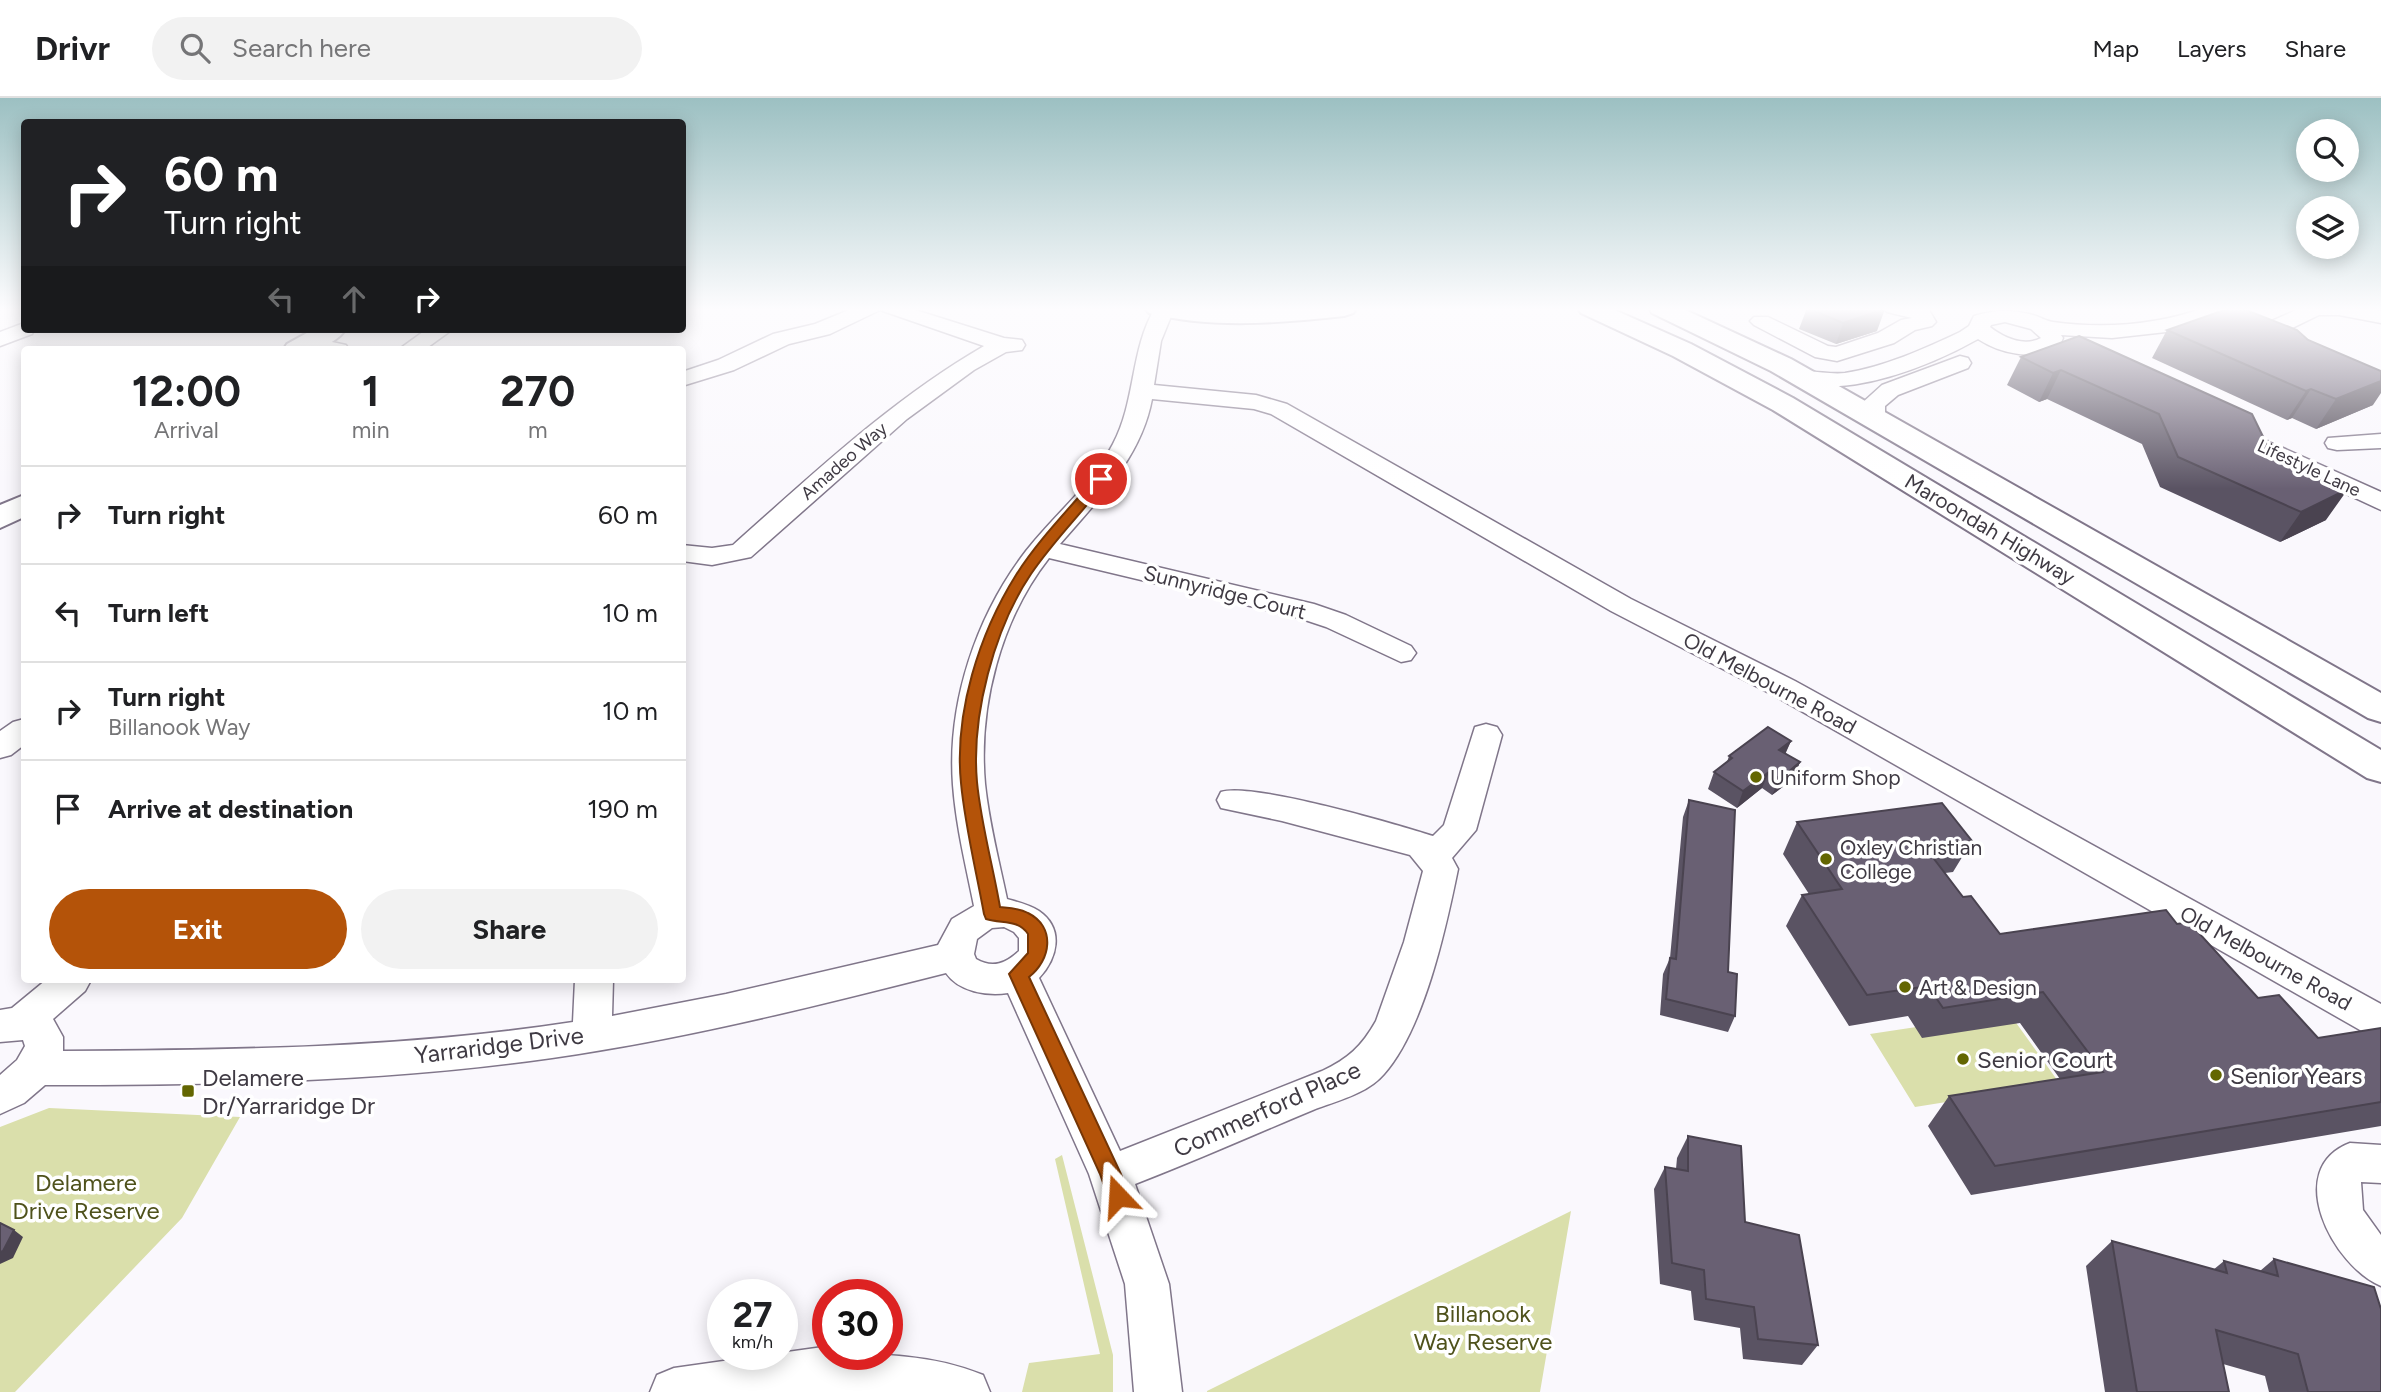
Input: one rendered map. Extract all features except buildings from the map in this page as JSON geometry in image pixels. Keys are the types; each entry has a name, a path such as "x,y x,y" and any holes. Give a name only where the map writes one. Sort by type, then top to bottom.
{"main road":[{"name":"Maroondah Highway","path":"1716,368 1783,404 2381,768"},
{"name":"Maroondah Highway","path":"1783,368 2381,709"},
{"path":"0,518 21,506"}],"street":[{"path":"686,378 715,368"},
{"path":"686,391 735,376 750,368"},
{"name":"Amadeo Way","path":"686,554 701,558 720,557 742,551 914,399 964,368"},
{"path":"993,914 969,782 970,729 979,677 992,639 1023,575 1118,457 1136,425 1146,368"},
{"path":"1803,378 1834,381 1855,378 1882,368"},
{"path":"1873,417 1873,404 1890,390 1948,368"},
{"name":"Old Melbourne Road","path":"1144,391 1256,402 1299,419 1603,595 1784,688 2381,1023"},
{"name":"Lifestyle Lane","path":"2208,421 2381,502"},
{"path":"2337,443 2381,441"},
{"name":"Sunnyridge Court","path":"1043,548 1304,610 1336,621 1401,653"},
{"path":"0,747 21,732"},
{"path":"1233,800 1282,809 1421,845 1430,855 1443,847 1459,830 1486,735"},
{"name":"Commerford Place","path":"1110,1174 1311,1093 1369,1065 1389,1036 1432,909 1441,869 1430,855"},
{"path":"993,914 1019,916 1030,923 1037,933 1037,955 1030,965 1006,979 979,978 968,973 956,956 956,944 968,925 993,914"},
{"name":"Yarraridge Drive","path":"34,1068 198,1067 374,1059 495,1049 592,1035 780,998 956,956"},
{"path":"1018,974 1110,1174 1147,1284 1158,1392"},
{"path":"10,1024 68,983"},
{"path":"592,1035 594,983"},
{"path":"0,1096 22,1081 34,1068 42,1055 45,1042 43,1032 34,1026 10,1024"},
{"path":"2381,1164 2350,1162 2340,1172 2336,1190 2340,1212 2358,1239 2381,1264"},
{"path":"674,1392 823,1370 860,1371 966,1392"}],"green space":[{"name":"Senior Court","path":"2009,1013 2060,1084 1915,1107 1870,1034"},
{"name":"Delamere Drive Reserve","path":"49,1108 240,1117 182,1218 15,1392 0,1392 0,1127"},
{"path":"1062,1155 1113,1355 1113,1392 1022,1392 1029,1363 1100,1354 1055,1159"},
{"name":"Billanook Way Reserve","path":"1571,1211 1540,1392 1207,1392 1207,1391"}],"place":[{"name":"Uniform Shop","path":"1756,777"},
{"name":"Oxley Christian College","path":"1826,859"},
{"name":"Art & Design","path":"1905,987"},
{"name":"Senior Court","path":"1963,1059"},
{"name":"Senior Years","path":"2216,1075"},
{"name":"Delamere Dr/Yarraridge Dr","path":"188,1091"}],"route":[{"path":"1101,479 1043,548 1023,575 1006,606 979,677 970,729 969,782 993,914 1019,916 1030,923 1037,933 1037,955 1030,965 1018,974 1118,1196"}]}
